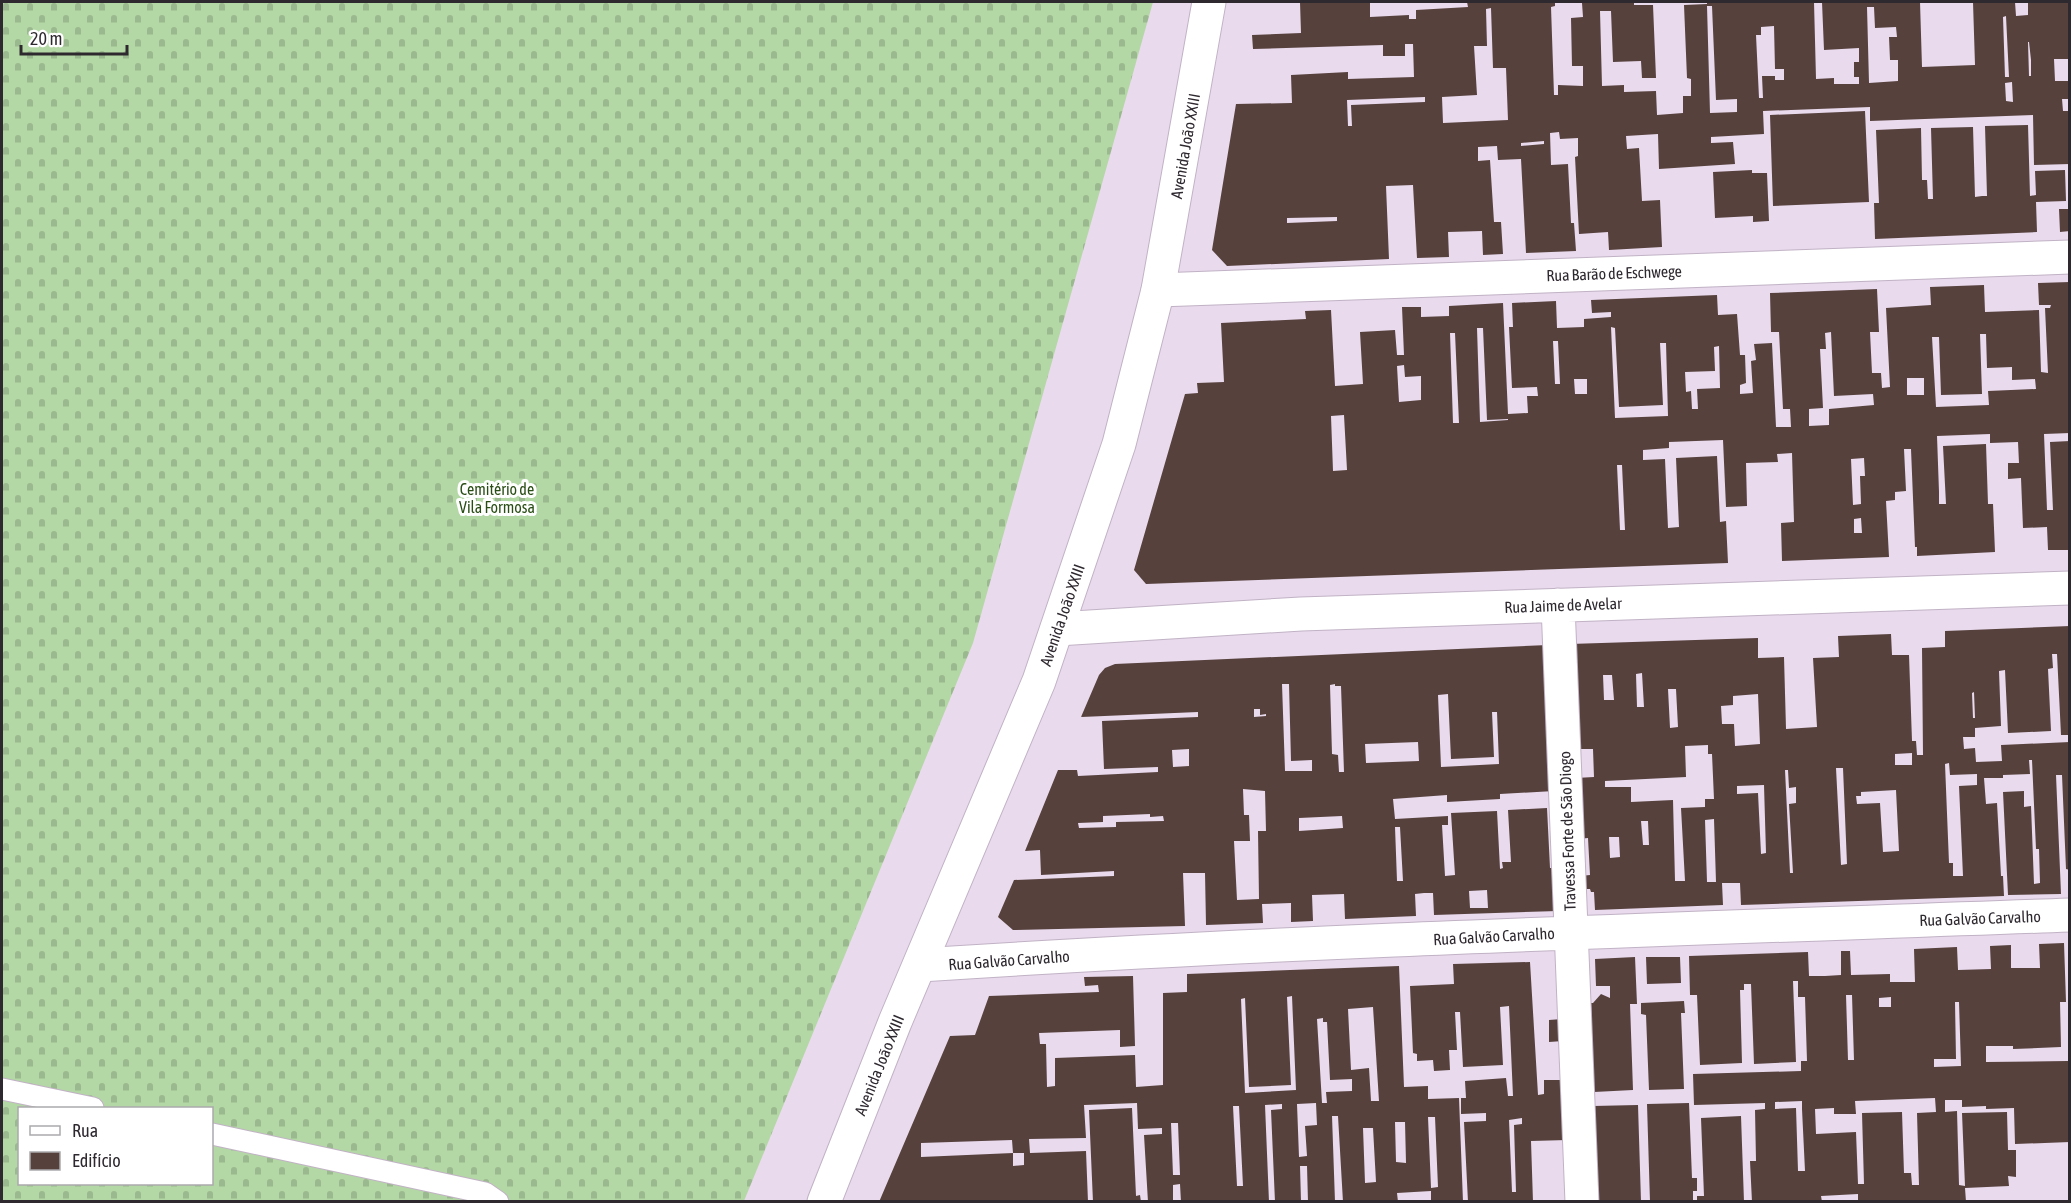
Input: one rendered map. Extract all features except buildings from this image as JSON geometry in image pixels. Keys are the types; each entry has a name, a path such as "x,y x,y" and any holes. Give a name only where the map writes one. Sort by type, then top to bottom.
{"street":[{"name":"Avenida João XXIII","path":"824,1202 1039,681 1119,444 1158,290 1209,2"},
{"name":"Rua Barão de Eschwege","path":"1158,290 2070,257"},
{"name":"Rua Jaime de Avelar","path":"1057,629 1301,614 2070,588"},
{"name":"Travessa Forte de São Diogo","path":"1558,605 1582,1202"},
{"name":"Rua Galvão Carvalho","path":"920,965 1085,955 1570,933 2070,915"}],"lane":[{"path":"2,1089 88,1107"},
{"path":"213,1134 485,1193 498,1202"}],"green space":[{"name":"Cemitério de Vila Formosa","path":"2,2 1153,2 973,643 744,1201 2,1202"}]}
